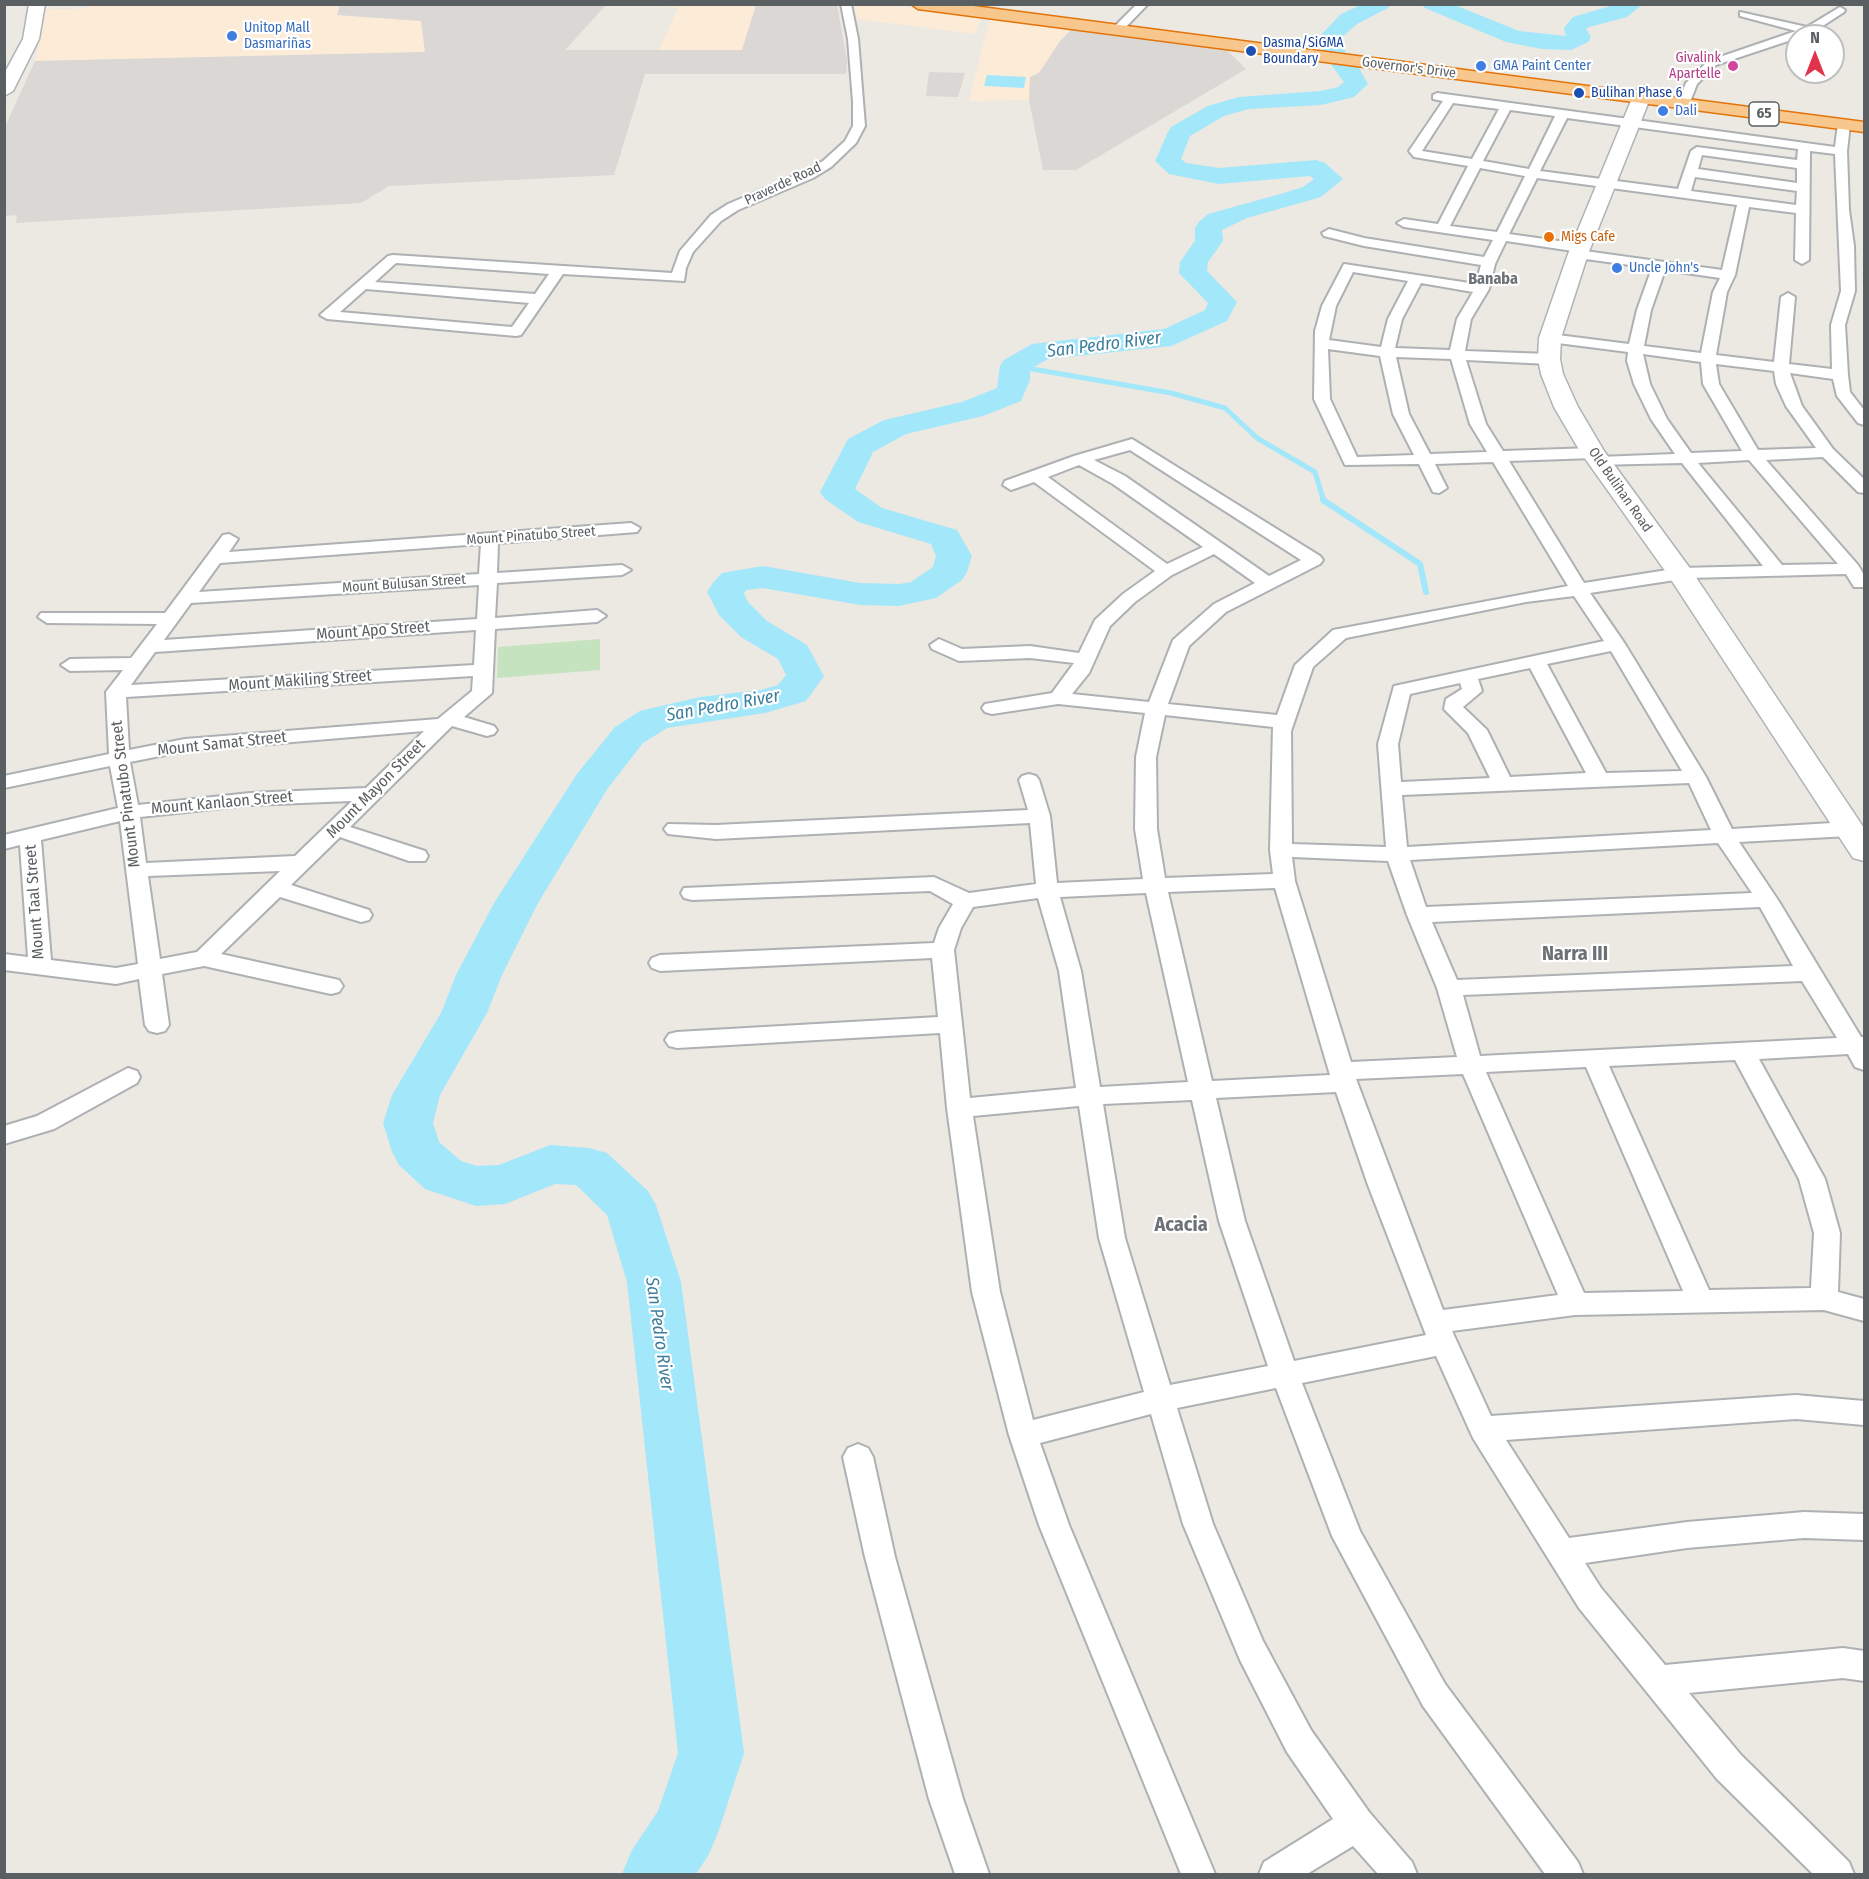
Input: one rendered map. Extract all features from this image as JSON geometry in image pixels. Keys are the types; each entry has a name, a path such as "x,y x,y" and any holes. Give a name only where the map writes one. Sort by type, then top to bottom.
{"highway":[{"name":"Governor's Drive","path":"918,4 1120,27 1642,94 1864,127"},
{"name":"Governor's Drive","path":"975,4 1120,27"},
{"name":"Governor's Drive","path":"1685,100 1864,120"}],"street":[{"path":"4,91 31,39 37,4"},
{"name":"Praverde Road","path":"559,270 680,278 679,267 687,251 716,218 733,207 808,175 827,164 850,143 859,126 859,102 854,39 846,4"},
{"path":"1120,27 1143,4"},
{"path":"1821,24 1840,10"},
{"path":"1744,14 1785,25"},
{"path":"1685,100 1692,83 1713,63 1785,39"},
{"path":"1550,348 1579,251 1608,184 1629,123 1642,94"},
{"path":"1435,97 1842,151"},
{"path":"1449,99 1415,151 1426,157 1803,210"},
{"path":"1442,228 1506,106"},
{"path":"1562,115 1508,228 1489,261 1482,289 1464,320 1457,356 1478,424 1579,589 1616,644 1696,777 1725,837 1767,900 1809,974 1862,1050"},
{"path":"1844,124 1842,151 1848,291 1838,325 1840,375 1842,393 1864,420"},
{"path":"1802,260 1804,146"},
{"path":"1684,192 1697,152 1804,165"},
{"path":"1690,172 1804,188"},
{"path":"1744,201 1728,275 1720,292 1708,357 1711,384 1753,455 1856,576 1777,571 1680,574 1579,589 1340,634 1304,665 1284,722 1281,850 1284,881 1344,1077 1381,1185 1438,1333 1483,1430 1590,1598 1730,1767 1837,1875"},
{"path":"1404,223 1728,275"},
{"path":"1329,233 1364,242 1489,261"},
{"path":"393,259 559,270 516,332 327,315 393,259"},
{"path":"1660,265 1644,310 1636,348 1635,361 1642,384 1659,419 1687,459 1777,571"},
{"path":"1482,289 1349,267 1329,306 1320,344 1322,399 1351,462 1498,457 1687,459 1827,452"},
{"path":"1417,278 1395,319 1387,352 1401,414 1439,488"},
{"path":"363,285 538,299"},
{"path":"1788,297 1781,367 1784,384 1794,406 1827,452 1864,489"},
{"path":"1320,344 1387,352 1457,356 1550,348 1636,348 1840,375"},
{"name":"Old Bulihan Road","path":"1550,348 1552,374 1566,407 1596,458 1680,574 1864,851"},
{"path":"1011,485 1080,459 1132,444 1314,560 1220,608 1180,644 1156,709 1146,758 1146,817 1155,885 1232,1221 1284,1373 1347,1536 1434,1695 1566,1875"},
{"path":"1080,459 1119,480 1267,583"},
{"path":"1036,476 1166,571"},
{"name":"Mount Pinatubo Street","path":"215,558 631,528"},
{"name":"Mount Mayon Street","path":"204,958 446,721 482,693 490,538"},
{"path":"116,693 229,539"},
{"path":"1058,698 1078,672 1102,624 1129,598 1166,571 1214,548"},
{"name":"Mount Bulusan Street","path":"186,598 622,570"},
{"name":"Mount Apo Street","path":"149,647 597,616"},
{"path":"47,617 170,619"},
{"path":"1575,1304 1471,1065 1449,988 1418,915 1397,854 1388,744 1401,690 1616,644"},
{"path":"939,645 959,655 1030,652 1085,659"},
{"path":"1536,661 1599,779"},
{"path":"70,665 137,664"},
{"name":"Mount Makiling Street","path":"116,693 484,670"},
{"path":"1467,676 1472,691 1453,703 1454,709 1477,730 1503,784"},
{"name":"Mount Pinatubo Street","path":"116,693 119,758 129,812 157,1025"},
{"path":"992,708 1058,698 1284,722"},
{"path":"446,721 487,730"},
{"name":"Mount Samat Street","path":"4,782 185,745 446,721"},
{"path":"1390,789 1599,779 1696,777"},
{"path":"1029,780 1040,816 1047,890 1070,971 1112,1238 1198,1524 1251,1650 1299,1741 1357,1824 1400,1875"},
{"name":"Mount Kanlaon Street","path":"4,842 129,812 250,798 371,794"},
{"path":"675,829 716,832 1040,816"},
{"path":"336,829 417,856"},
{"path":"1281,850 1397,854 1849,829"},
{"name":"Mount Taal Street","path":"30,836 40,968"},
{"path":"135,870 301,863"},
{"path":"692,893 934,884 966,901 1047,890 1284,881"},
{"path":"276,888 361,915"},
{"path":"1418,915 1767,900"},
{"path":"966,901 950,928 943,950 952,1024 958,1108 987,1292 1023,1435 1063,1546 1185,1838 1198,1875"},
{"path":"660,963 943,950"},
{"path":"4,962 116,976 204,958 331,987"},
{"path":"1449,988 1809,974"},
{"path":"677,1040 952,1024"},
{"path":"958,1108 1471,1065 1743,1052 1862,1050"},
{"path":"1743,1052 1812,1179 1827,1233 1824,1299"},
{"path":"1594,1059 1701,1302"},
{"path":"4,1135 45,1124 128,1077"},
{"path":"1023,1435 1162,1399 1284,1373 1438,1333 1575,1304 1824,1299 1864,1310"},
{"path":"1483,1430 1796,1407 1864,1413"},
{"path":"858,1457 880,1557 946,1799 972,1875"},
{"path":"1561,1553 1687,1535 1804,1525 1864,1527"},
{"path":"1659,1681 1843,1663 1864,1666"},
{"path":"1276,1875 1357,1824"}],"shaded area":[{"name":"Unitop Mall Dasmariñas","path":"90,4 340,5 337,15 421,21 425,52 35,61 46,10 87,8"},
{"path":"340,5 606,5 565,50 742,50 756,5 837,5 847,60 846,74 645,74 614,175 389,186 361,203 16,223 17,215 5,216 5,127 35,61 425,52 421,21 337,15"},
{"path":"649,5 756,5 742,50 659,50 678,8"},
{"path":"854,5 889,5 981,17 975,34 857,19"},
{"path":"990,18 1072,29 1060,41 1039,73 1030,77 1029,100 969,101"},
{"path":"1072,29 1226,49 1246,69 1076,170 1043,170 1029,100 1030,77 1039,73 1060,41"},
{"path":"929,72 965,73 958,97 926,96"}],"green space":[{"path":"600,639 600,670 497,678 498,647"}],"water":[{"path":"987,75 1026,77 1024,88 984,86"}],"waterway":[{"name":"San Pedro River","path":"656,1874 685,1830 711,1753 654,1282 630,1205 589,1167 550,1164 505,1184 476,1186 443,1175 417,1152 408,1123 416,1095 464,1013 479,975 516,903 591,783 629,735 654,719 700,709 765,701 792,693 805,676 794,653 754,629 732,607 725,592 735,581 763,577 860,594 899,595 923,590 949,572 954,556 945,537 870,515 837,492 859,446 895,427 972,409 1010,394 1015,380 1015,366 1025,358 1043,350 1073,349 1171,337 1217,315 1223,302 1193,273 1194,262 1209,241 1208,228 1217,220 1238,212 1312,192 1330,179 1316,168 1219,176 1178,169 1168,161 1180,132 1203,121 1216,111 1247,102 1321,98 1346,92 1356,84 1351,73 1335,55 1329,38 1349,19 1381,4"},
{"name":"San Pedro River","path":"1432,4 1514,37 1542,42 1571,43 1580,37 1575,28 1581,22 1619,12 1633,4"},
{"path":"1015,366 1171,393 1225,408 1257,438 1315,472 1323,500"},
{"path":"1323,500 1420,564 1426,592"}],"place":[{"name":"Unitop Mall Dasmariñas","path":"232,36"},
{"name":"Dasma/SiGMA Boundary","path":"1251,51"},
{"name":"GMA Paint Center","path":"1481,66"},
{"name":"Givalink Apartelle","path":"1733,66"},
{"name":"Bulihan Phase 6","path":"1579,93"},
{"name":"Dali","path":"1663,111"},
{"name":"Migs Cafe","path":"1549,237"},
{"name":"Uncle John's","path":"1617,268"}],"district":[{"name":"Banaba","path":"1493,280"},
{"name":"Narra III","path":"1575,954"},
{"name":"Acacia","path":"1181,1225"}]}
